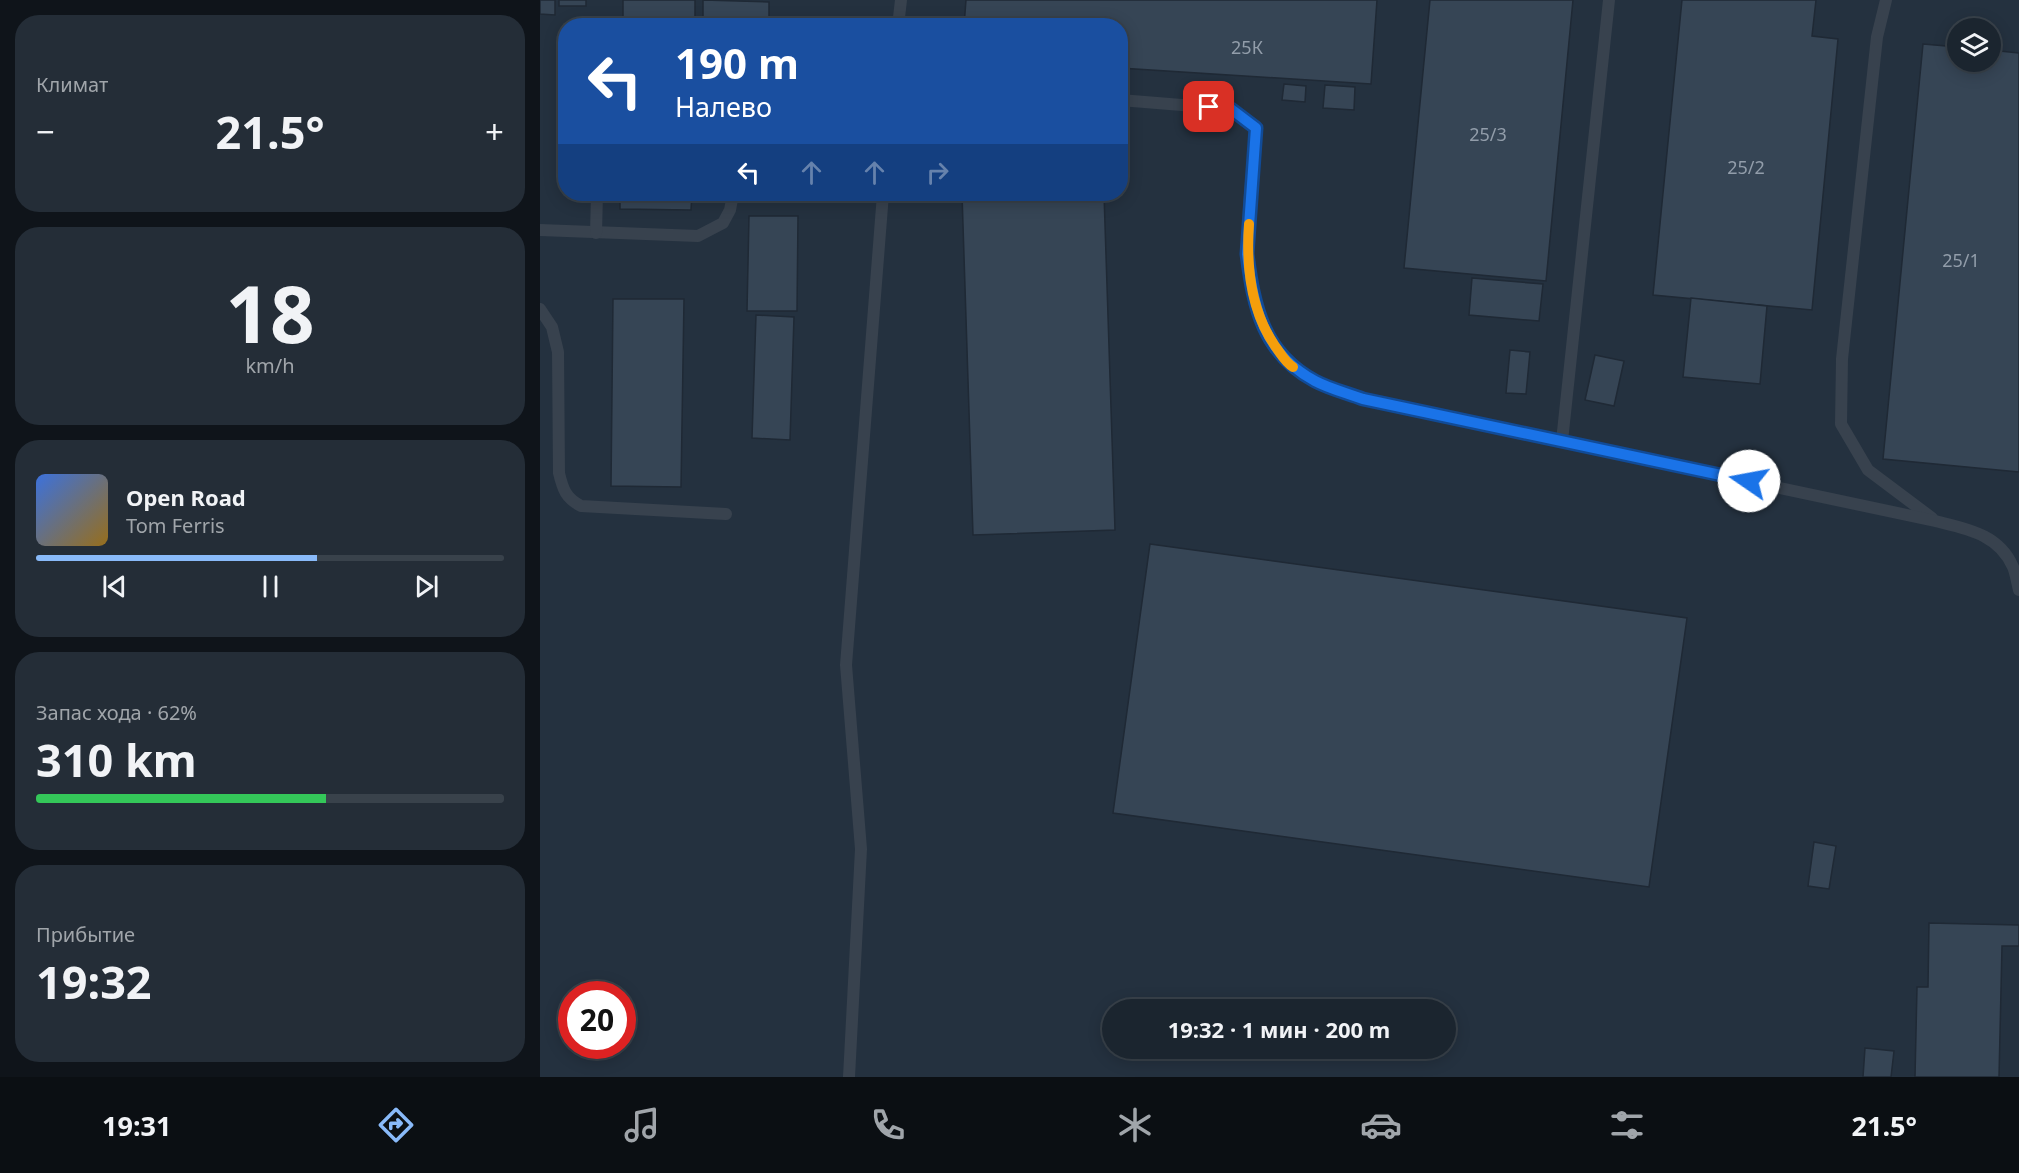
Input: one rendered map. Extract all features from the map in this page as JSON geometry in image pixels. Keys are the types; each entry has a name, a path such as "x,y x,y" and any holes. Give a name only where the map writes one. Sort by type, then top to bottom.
{"lane":[{"path":"899,18 900,0"},
{"path":"1562,441 1609,0"},
{"path":"1886,0 1877,37 1842,359 1841,424 1868,470 1935,521"},
{"path":"1128,101 1231,109 1256,128 1247,254 1252,294 1266,333 1287,363 1317,382 1363,399 1935,521 1976,532 1999,544 2013,567 2019,590"},
{"path":"596,233 597,201"},
{"path":"540,230 698,236 723,223 732,201"},
{"path":"849,1077 861,849 846,665 882,201"},
{"path":"540,309 552,327 558,352 559,473 562,489 569,500 581,506 726,514"}],"building":[{"path":"540,0 555,0 555,15 540,14"},
{"path":"559,0 586,0 586,6 559,6"},
{"path":"623,0 695,0 695,18 623,18"},
{"path":"703,0 769,2 769,18 703,18"},
{"path":"966,0 1377,0 1371,84 1128,69 1128,18 965,18"},
{"path":"1430,0 1573,0 1546,281 1404,268"},
{"path":"1682,0 1816,0 1812,36 1838,39 1812,310 1653,295"},
{"path":"1923,44 1947,46 1947,72 2001,72 2001,51 2019,53 2019,472 1883,459"},
{"path":"1284,84 1306,86 1305,102 1282,100"},
{"path":"1325,85 1355,87 1354,110 1323,108"},
{"path":"620,201 692,201 691,210 620,209"},
{"path":"962,201 1104,201 1115,530 973,535"},
{"path":"749,216 798,216 797,311 747,311"},
{"path":"1472,278 1543,284 1539,321 1469,315"},
{"path":"1691,298 1767,306 1760,384 1683,377"},
{"path":"613,299 684,299 681,487 611,486"},
{"path":"756,315 794,317 790,440 752,438"},
{"path":"1510,350 1530,352 1526,394 1506,393"},
{"path":"1595,355 1624,361 1614,406 1585,400"},
{"path":"1150,544 1687,618 1649,887 1113,813"},
{"path":"1814,842 1836,846 1829,889 1808,886"},
{"path":"1929,923 2019,925 2019,946 2002,946 1999,1077 1915,1077 1917,987 1928,987"},
{"path":"1865,1048 1894,1051 1891,1077 1863,1077"}],"slow traffic":[{"path":"1249,224 1247,254 1252,294 1266,333 1287,363 1293,367"}],"route":[{"path":"1209,107 1231,109 1256,128 1247,254 1252,294 1266,333 1287,363 1317,382 1363,399 1749,481"}]}
